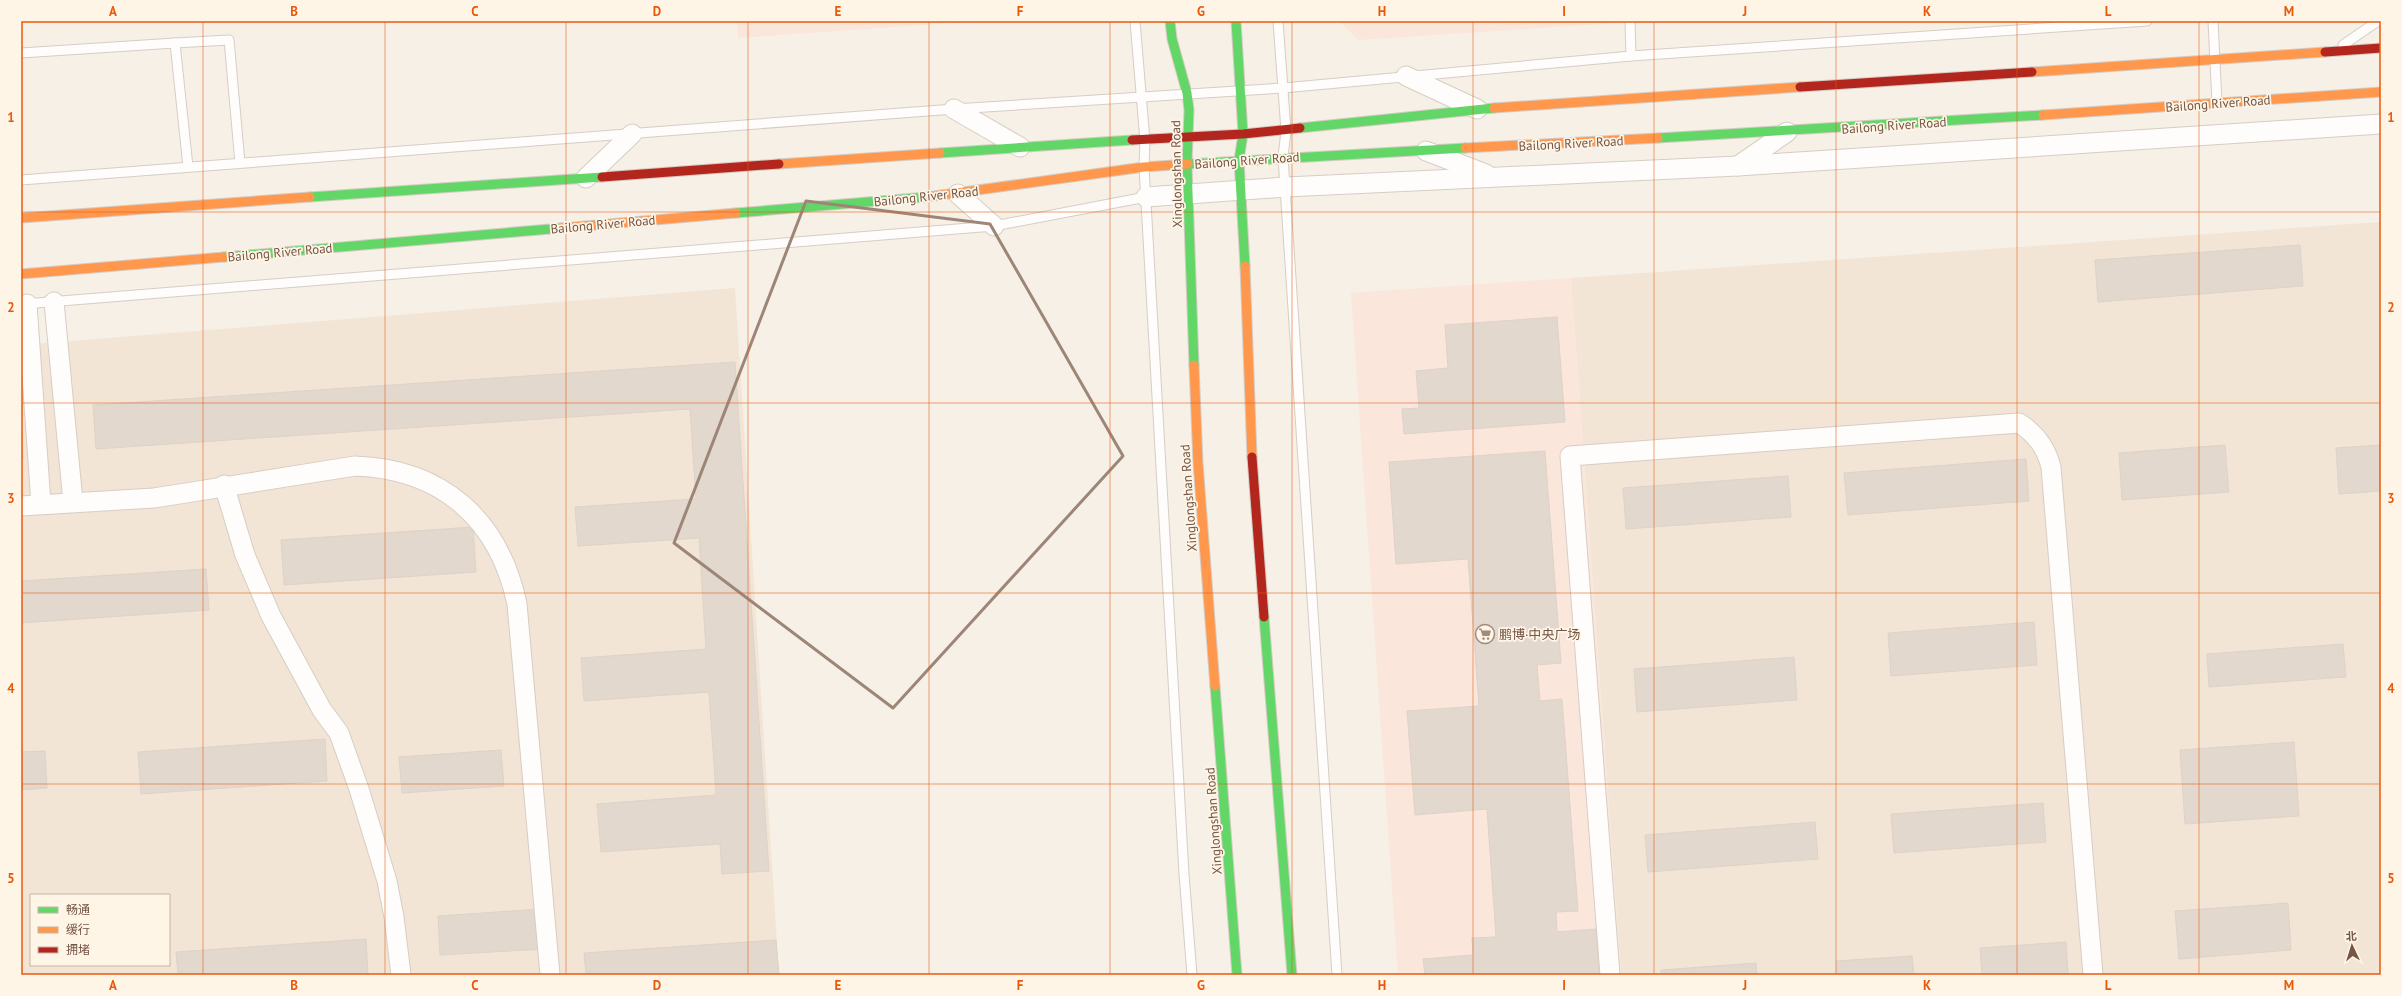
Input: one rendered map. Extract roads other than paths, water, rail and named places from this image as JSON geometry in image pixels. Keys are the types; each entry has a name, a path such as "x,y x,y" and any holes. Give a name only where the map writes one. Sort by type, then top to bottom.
{"main road":[{"name":"Xinglongshan Road","path":"1170,21 1171,39 1187,95 1190,138 1187,164 1198,463 1237,975"},
{"path":"1236,21 1244,134 1239,160 1252,459 1292,975"},
{"name":"Bailong River Road","path":"21,218 1020,147 1190,138 1286,131 1477,109 2381,48"},
{"name":"Bailong River Road","path":"21,274 958,194 1144,167 1283,157 1787,132 2381,92"}],"street":[{"path":"1406,76 1477,109"},
{"path":"954,109 1020,147"},
{"path":"1146,197 1286,187 1738,166 2381,124"},
{"path":"1738,166 1787,132"},
{"path":"586,178 632,134"},
{"path":"1426,151 1492,177"},
{"path":"958,194 994,226"},
{"path":"54,302 73,502"},
{"path":"24,304 42,504"},
{"path":"1610,975 1570,456 2019,423 2038,439 2048,457 2051,468 2094,975"},
{"path":"21,506 154,498 355,466 397,471 424,480 455,498 485,528 497,545 506,564 516,604 550,975"},
{"path":"224,486 245,555 271,616 322,710 339,733 363,802 387,881 395,924 401,975"}],"lane":[{"path":"1135,21 1145,141 1144,167 1183,866 1192,975"},
{"path":"1278,21 1286,131 1283,157 1337,975"},
{"path":"1630,21 1632,56"},
{"path":"21,180 954,109 1283,88 1632,56 2147,21"},
{"path":"2213,21 2217,104"},
{"path":"2335,51 2378,21"},
{"path":"21,53 229,40 240,163"},
{"path":"175,43 188,167"},
{"path":"24,304 994,226 1146,197"}],"place":[{"name":"鹏博·中央广场","path":"1485,634"}]}
